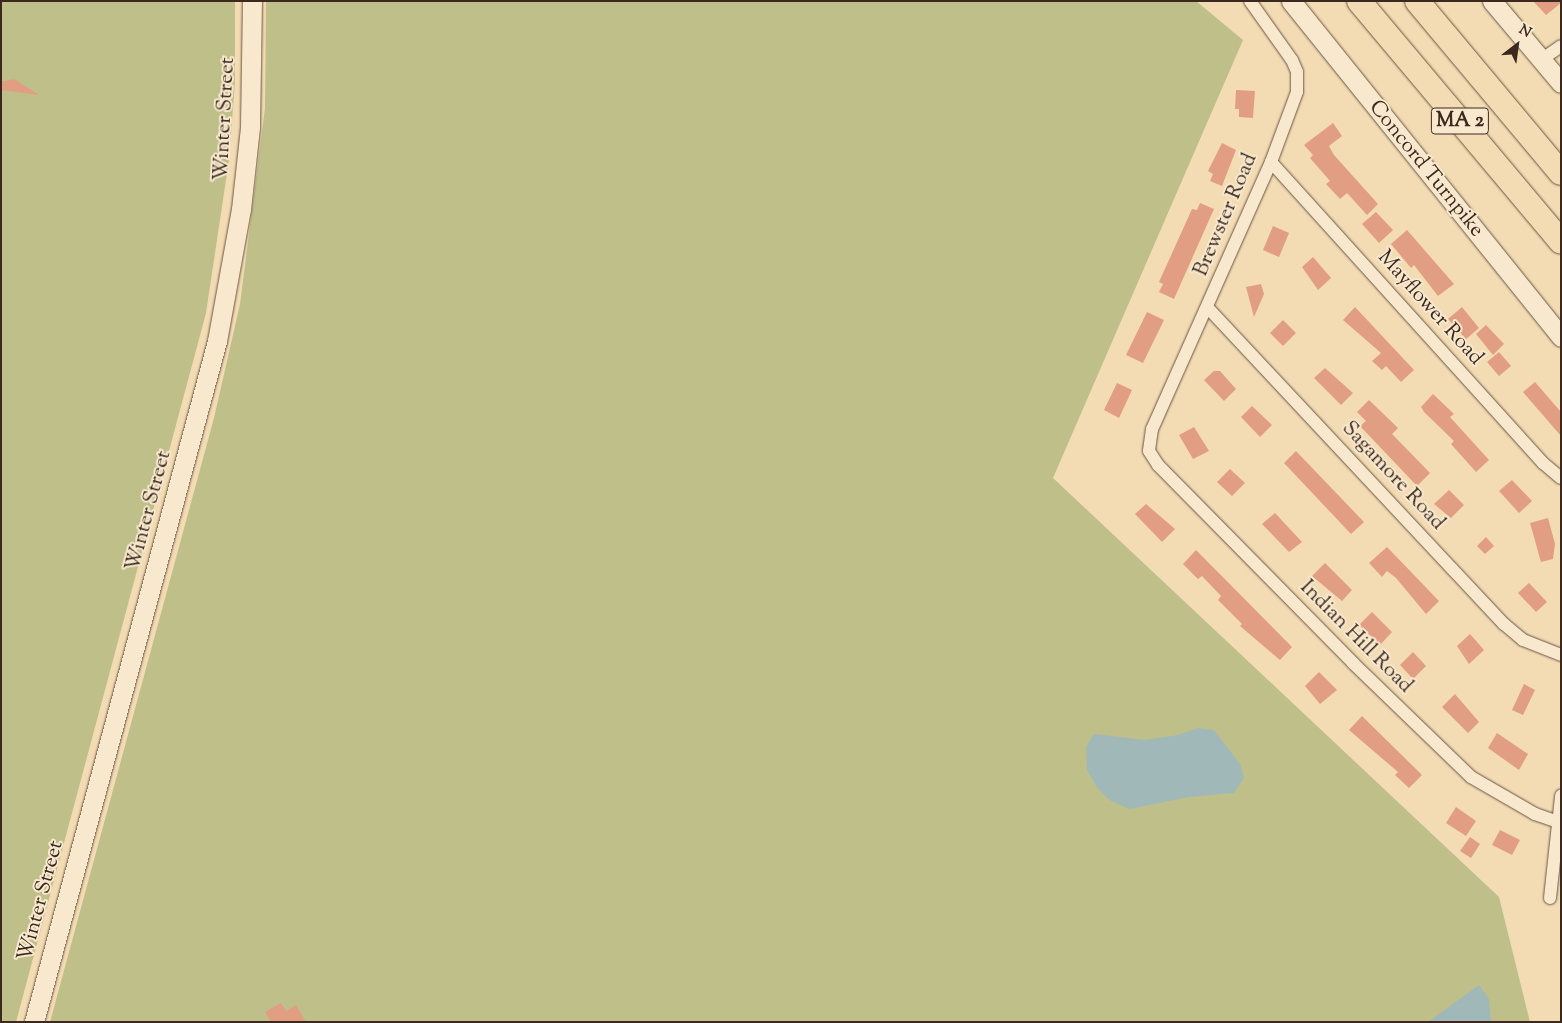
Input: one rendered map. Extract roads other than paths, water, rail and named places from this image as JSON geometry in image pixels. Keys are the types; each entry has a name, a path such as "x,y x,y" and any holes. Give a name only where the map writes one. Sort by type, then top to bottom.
{"highway":[{"name":"MA 2","path":"1359,1 1561,242"},
{"name":"MA 2","path":"1417,1 1561,172"}],"main road":[{"name":"Winter Street","path":"34,1022 217,341 241,209 250,127 252,1"},
{"name":"Concord Turnpike","path":"1291,1 1561,337"},
{"path":"1492,1 1561,83"}],"street":[{"name":"Brewster Road","path":"1149,451 1152,429 1208,308 1293,107 1298,78 1292,60 1250,1"},
{"path":"1541,60 1561,46"},
{"name":"Mayflower Road","path":"1271,162 1536,456 1561,478"},
{"name":"Sagamore Road","path":"1208,308 1504,624 1523,640 1561,655"},
{"name":"Indian Hill Road","path":"1149,451 1158,465 1359,670 1471,777 1535,814 1558,822"},
{"path":"1550,898 1561,796"}],"water":[{"path":"1198,728 1214,730 1240,764 1244,778 1234,793 1189,797 1130,809 1111,801 1098,789 1087,770 1086,747 1094,734 1145,740 1178,735"},
{"path":"1479,985 1489,999 1491,1022 1428,1022"}]}
